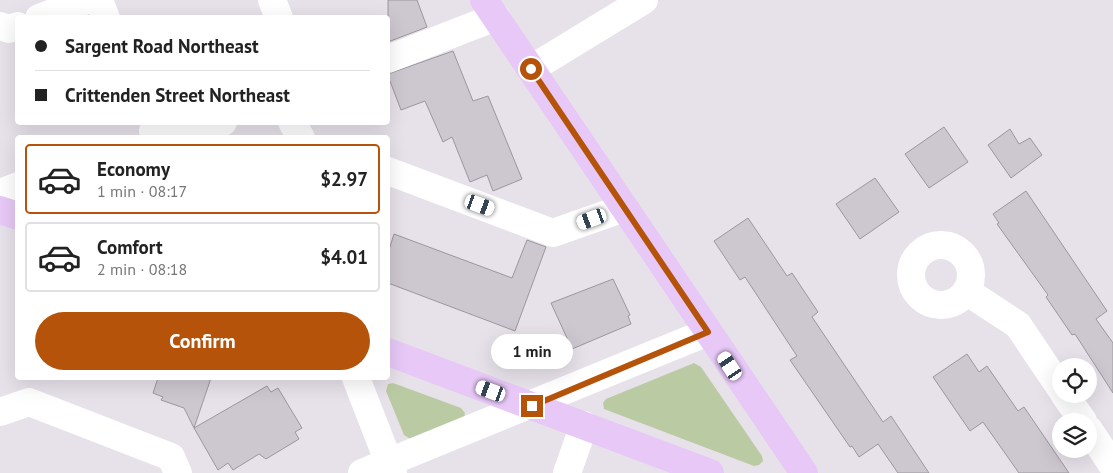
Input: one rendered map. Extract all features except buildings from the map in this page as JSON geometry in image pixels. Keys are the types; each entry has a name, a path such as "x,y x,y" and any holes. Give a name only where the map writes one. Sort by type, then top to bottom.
{"main road":[{"path":"490,8 804,473"},
{"path":"0,210 15,215"},
{"path":"390,353 710,473"}],"street":[{"path":"47,15 87,0"},
{"path":"99,0 105,15"},
{"path":"272,0 278,15"},
{"path":"531,69 644,0"},
{"path":"390,58 490,8"},
{"path":"0,26 8,29 15,27"},
{"path":"188,135 215,125"},
{"path":"149,132 176,135"},
{"path":"390,172 554,233 624,208"},
{"path":"0,193 15,187"},
{"path":"966,291 1018,325 1052,376"},
{"path":"362,473 391,468 708,332"},
{"path":"357,380 391,468"},
{"path":"0,412 29,402 171,457 178,473"},
{"path":"567,473 584,425"},
{"path":"1097,442 1113,466"}],"green space":[{"path":"694,363 701,367 762,456 763,461 759,465 754,466 604,409 603,403 606,399"},
{"path":"393,383 461,408 465,413 464,418 412,440 404,435 386,391 388,384"}],"route":[{"path":"531,69 708,332 532,406"}]}
